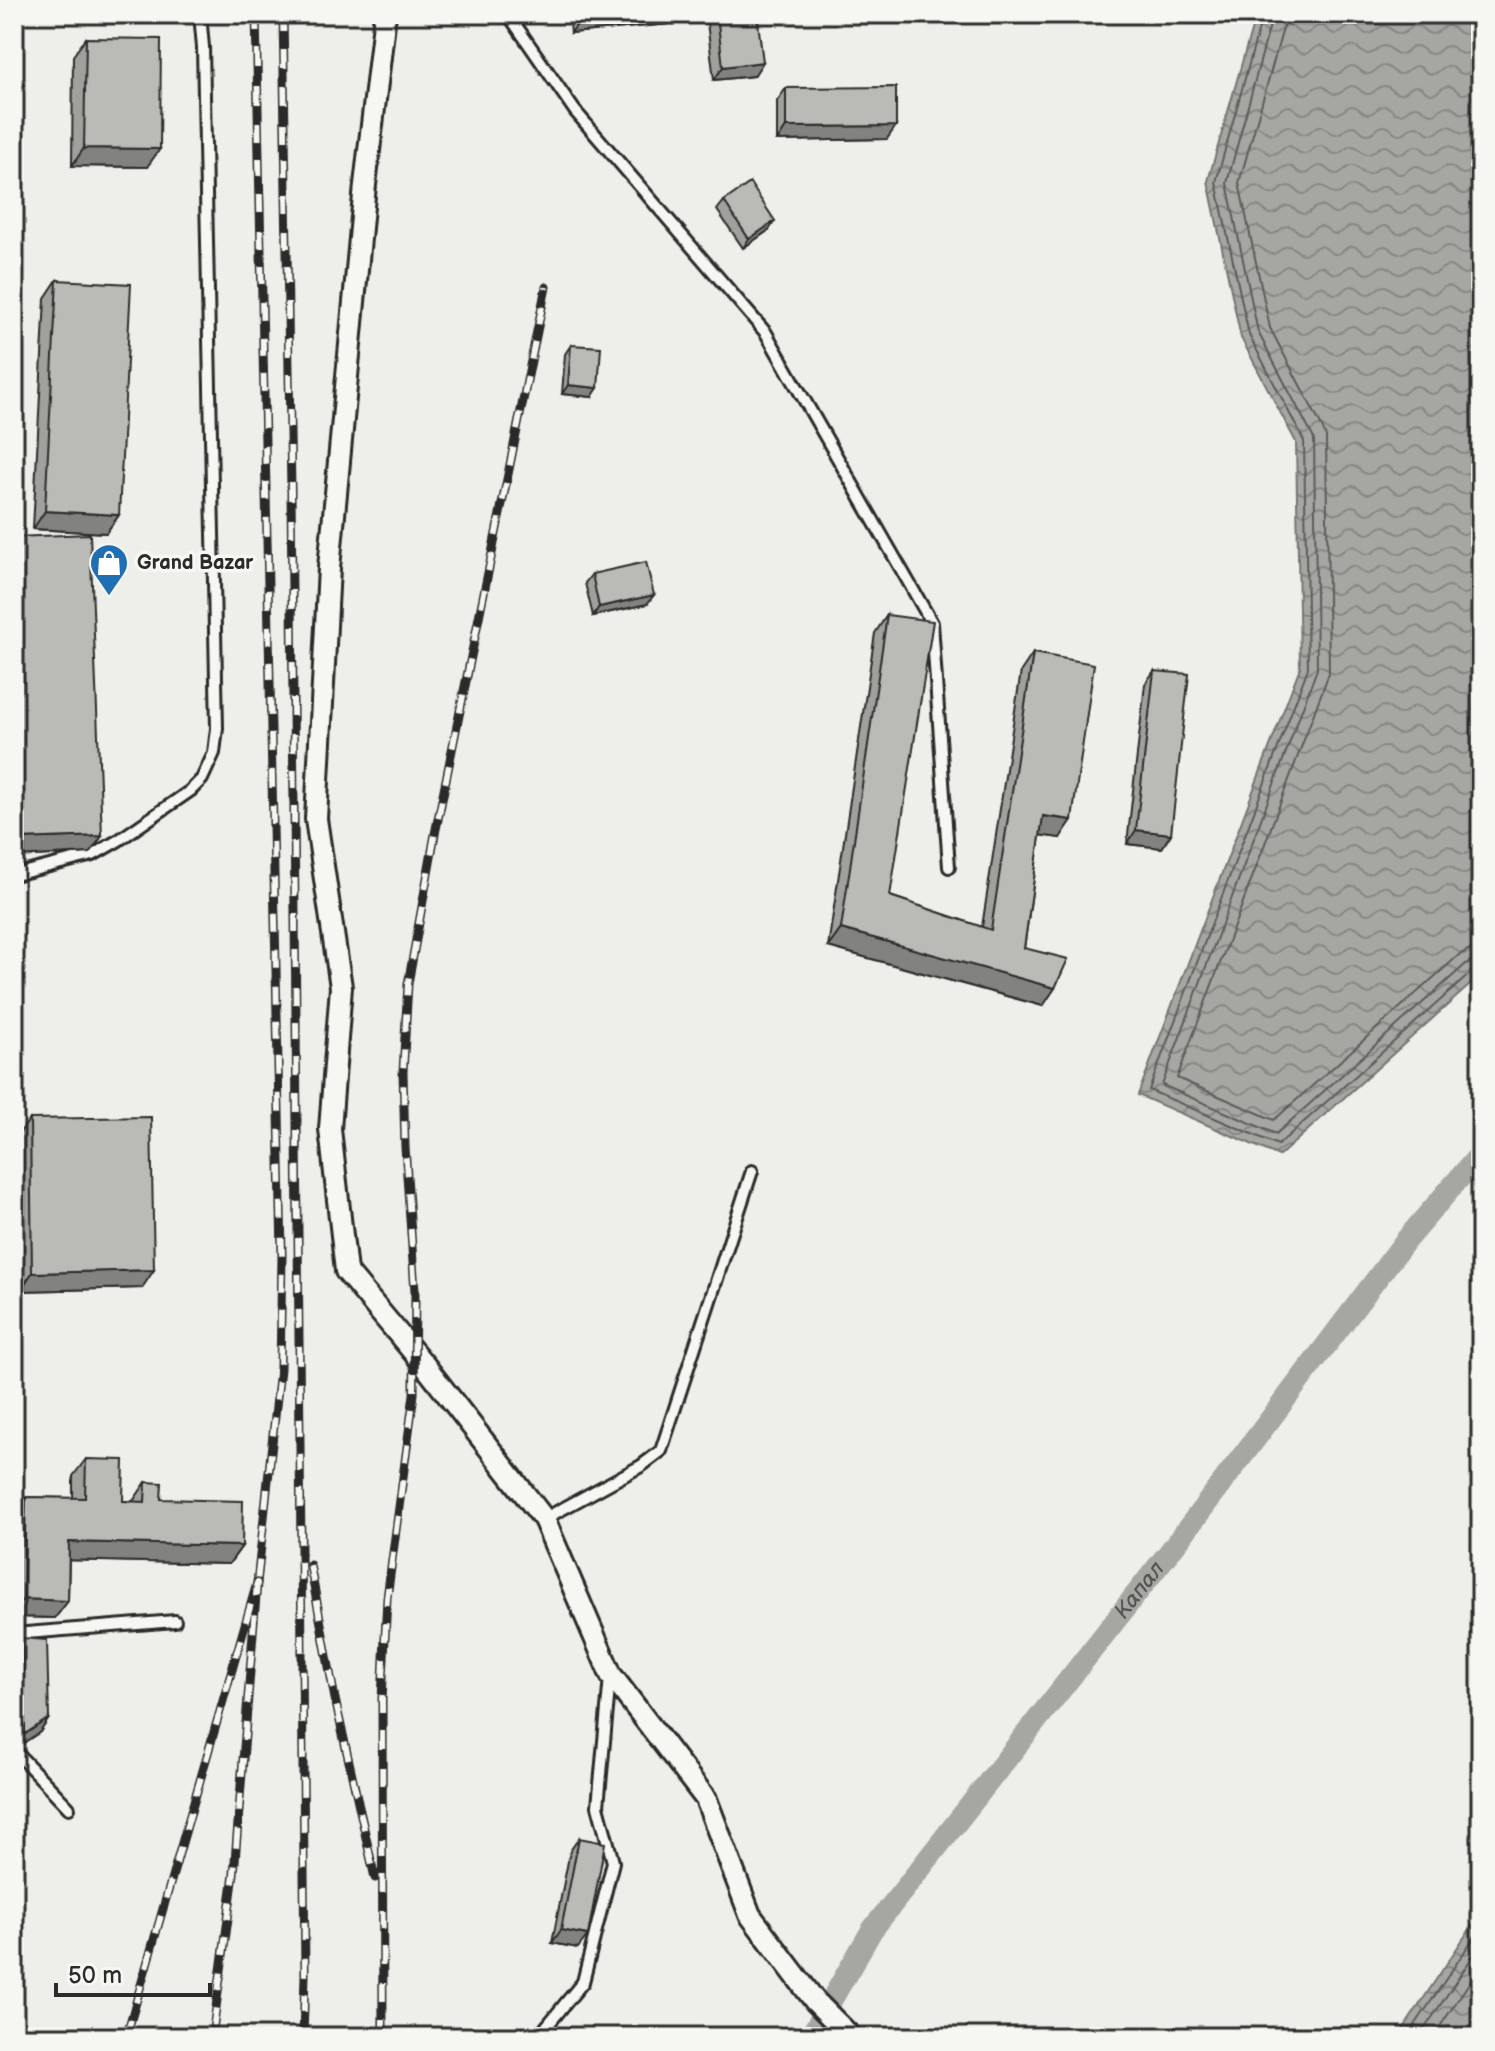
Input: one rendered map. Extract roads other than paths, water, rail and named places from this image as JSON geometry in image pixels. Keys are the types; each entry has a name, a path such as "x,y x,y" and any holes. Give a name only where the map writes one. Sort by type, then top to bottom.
{"street":[{"path":"385,14 329,568 316,819 341,987 330,1129 346,1271 426,1367 544,1519 611,1675 706,1799 750,1915 815,2001 851,2037"}],"lane":[{"path":"14,875 93,855 119,840 190,791 202,779 214,753 217,728 200,14"},
{"path":"508,14 575,111 766,333 932,623 949,867"},
{"path":"544,1519 641,1466 661,1451 752,1171"},
{"path":"14,1634 175,1621"},
{"path":"538,2037 583,1982 613,1862 598,1806 611,1675"},
{"path":"14,1750 69,1808"}],"water":[{"path":"1256,14 1481,14 1481,975 1279,1156 1138,1095 1300,667 1296,442 1241,338 1208,181"},
{"path":"1481,1914 1481,2037 1398,2037 1463,1939"}],"waterway":[{"name":"Капал","path":"810,2037 872,1930 1181,1537 1406,1240 1481,1153"}],"railway":[{"path":"256,14 282,1255 280,1369 257,1583"},
{"path":"283,14 291,490 305,1975 303,2037"},
{"path":"383,2037 382,1699 387,1598 414,1394 415,1291 403,1072 408,984 435,834 546,287"},
{"path":"310,1565 335,1699 375,1878"},
{"path":"126,2037 257,1583 234,1874 212,2037"}],"place":[{"name":"Grand Bazar","path":"109,597"}]}
